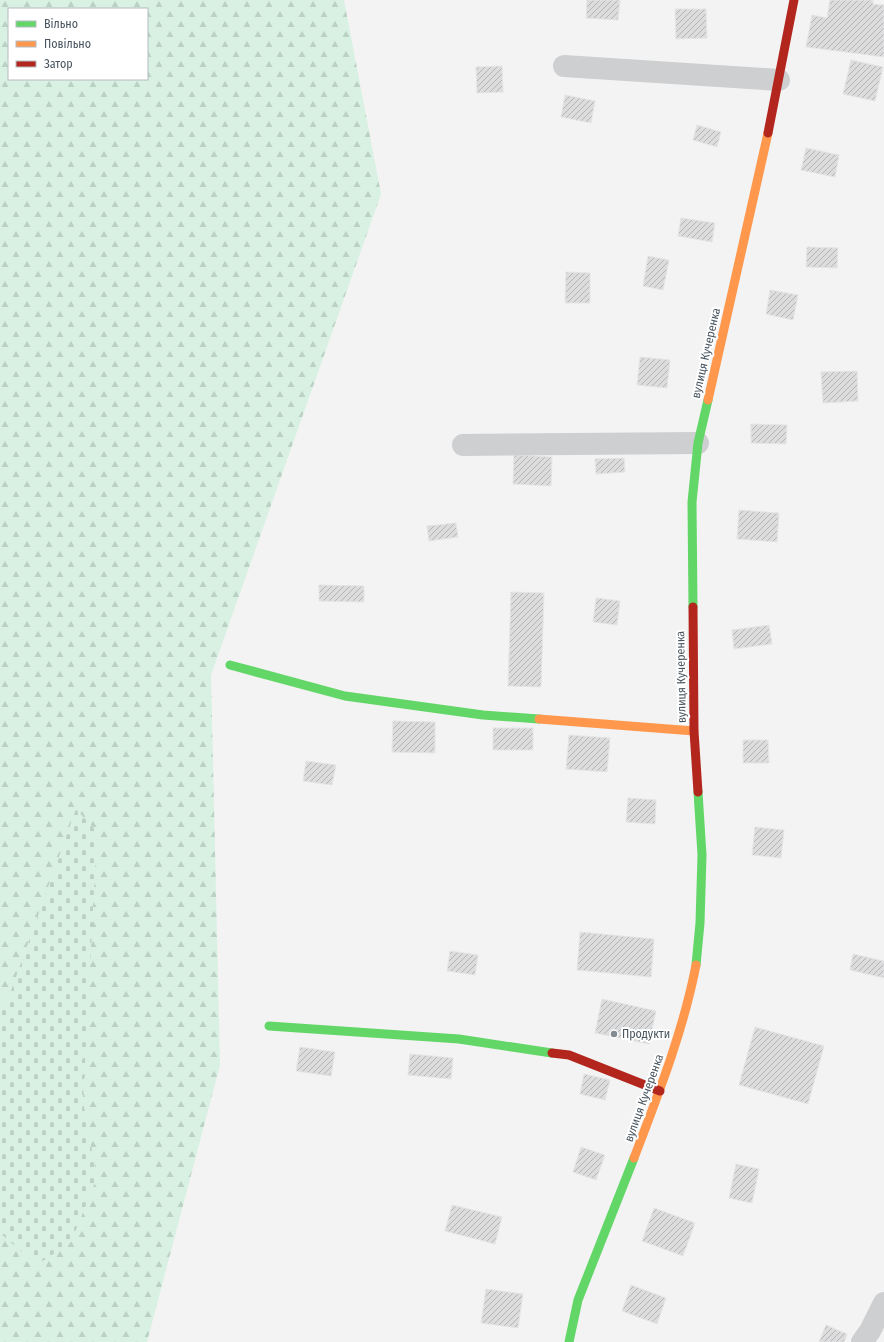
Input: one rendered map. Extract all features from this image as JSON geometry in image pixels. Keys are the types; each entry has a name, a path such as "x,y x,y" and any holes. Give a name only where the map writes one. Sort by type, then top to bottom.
{"street":[{"name":"вулиця Кучеренка","path":"569,1342 578,1300 660,1091 685,1016 697,959 700,923 702,855 694,731 692,509 698,443 762,162 794,0"},
{"path":"564,66 778,80"},
{"path":"463,445 698,443"},
{"path":"230,664 345,696 483,715 694,731"},
{"path":"269,1026 459,1039 569,1055 660,1091"},
{"path":"862,1342 870,1331 884,1303"}],"green space":[{"path":"0,0 344,0 381,194 211,675 220,1065 147,1342 0,1342"},
{"path":"76,809 97,832 83,1101 97,1178 71,1242 37,1265 0,1233 0,999 7,1002"}],"building":[{"path":"587,0 620,0 618,20 586,18"},
{"path":"830,0 873,0 873,4 884,5 884,57 806,47 812,15 827,18"},
{"path":"675,9 706,9 707,38 676,39"},
{"path":"851,60 883,67 875,101 843,94"},
{"path":"502,66 503,92 477,93 476,67"},
{"path":"565,95 595,101 591,123 561,117"},
{"path":"697,125 721,132 717,147 693,140"},
{"path":"806,148 839,155 835,177 801,170"},
{"path":"681,218 715,223 712,242 678,236"},
{"path":"807,247 838,248 837,268 806,267"},
{"path":"648,256 669,260 663,290 643,286"},
{"path":"566,272 590,273 590,303 565,303"},
{"path":"770,290 798,295 793,320 766,314"},
{"path":"640,357 670,360 667,388 637,385"},
{"path":"857,371 858,401 823,403 821,372"},
{"path":"751,424 787,425 786,444 751,443"},
{"path":"514,455 552,457 551,486 513,484"},
{"path":"624,458 625,472 596,474 595,459"},
{"path":"739,510 779,513 777,542 737,539"},
{"path":"456,523 458,537 429,541 427,526"},
{"path":"319,585 364,586 364,602 319,601"},
{"path":"511,592 544,593 541,687 508,686"},
{"path":"596,598 620,601 617,625 593,622"},
{"path":"769,625 772,644 734,649 732,630"},
{"path":"393,721 435,722 435,753 392,752"},
{"path":"493,728 533,728 533,750 493,750"},
{"path":"569,735 610,738 607,772 566,769"},
{"path":"743,740 768,740 769,763 743,763"},
{"path":"306,761 336,765 332,785 303,781"},
{"path":"628,798 656,800 655,824 626,822"},
{"path":"755,827 784,830 781,858 752,855"},
{"path":"580,932 654,939 651,977 577,970"},
{"path":"450,951 478,955 475,975 447,971"},
{"path":"853,954 884,961 884,978 850,970"},
{"path":"602,999 656,1011 649,1044 595,1033"},
{"path":"755,1027 824,1046 808,1104 739,1085"},
{"path":"300,1047 335,1052 331,1076 296,1071"},
{"path":"410,1054 453,1058 451,1079 408,1075"},
{"path":"584,1074 610,1080 605,1100 580,1094"},
{"path":"581,1147 605,1155 596,1180 573,1172"},
{"path":"736,1164 759,1169 752,1203 729,1198"},
{"path":"452,1205 502,1217 495,1244 445,1231"},
{"path":"654,1208 695,1223 683,1256 642,1241"},
{"path":"631,1285 666,1298 657,1324 622,1311"},
{"path":"486,1289 523,1294 518,1328 481,1323"},
{"path":"826,1325 847,1334 844,1342 819,1342"}],"traffic: fast":[{"path":"693,607 692,502 698,443 708,400"},
{"path":"230,665 345,696 483,715 539,719"},
{"path":"696,965 700,923 702,855 698,792"},
{"path":"269,1026 459,1039 552,1053"},
{"path":"569,1342 578,1300 634,1158"}],"traffic: slow":[{"path":"708,400 768,133"},
{"path":"539,719 694,731"},
{"path":"634,1158 661,1087 677,1039 691,990 696,965"}],"traffic: jam":[{"path":"768,133 794,0"},
{"path":"693,607 694,731 698,792"},
{"path":"552,1053 569,1055 660,1091"}],"place":[{"name":"Продукти","path":"614,1034"}]}
